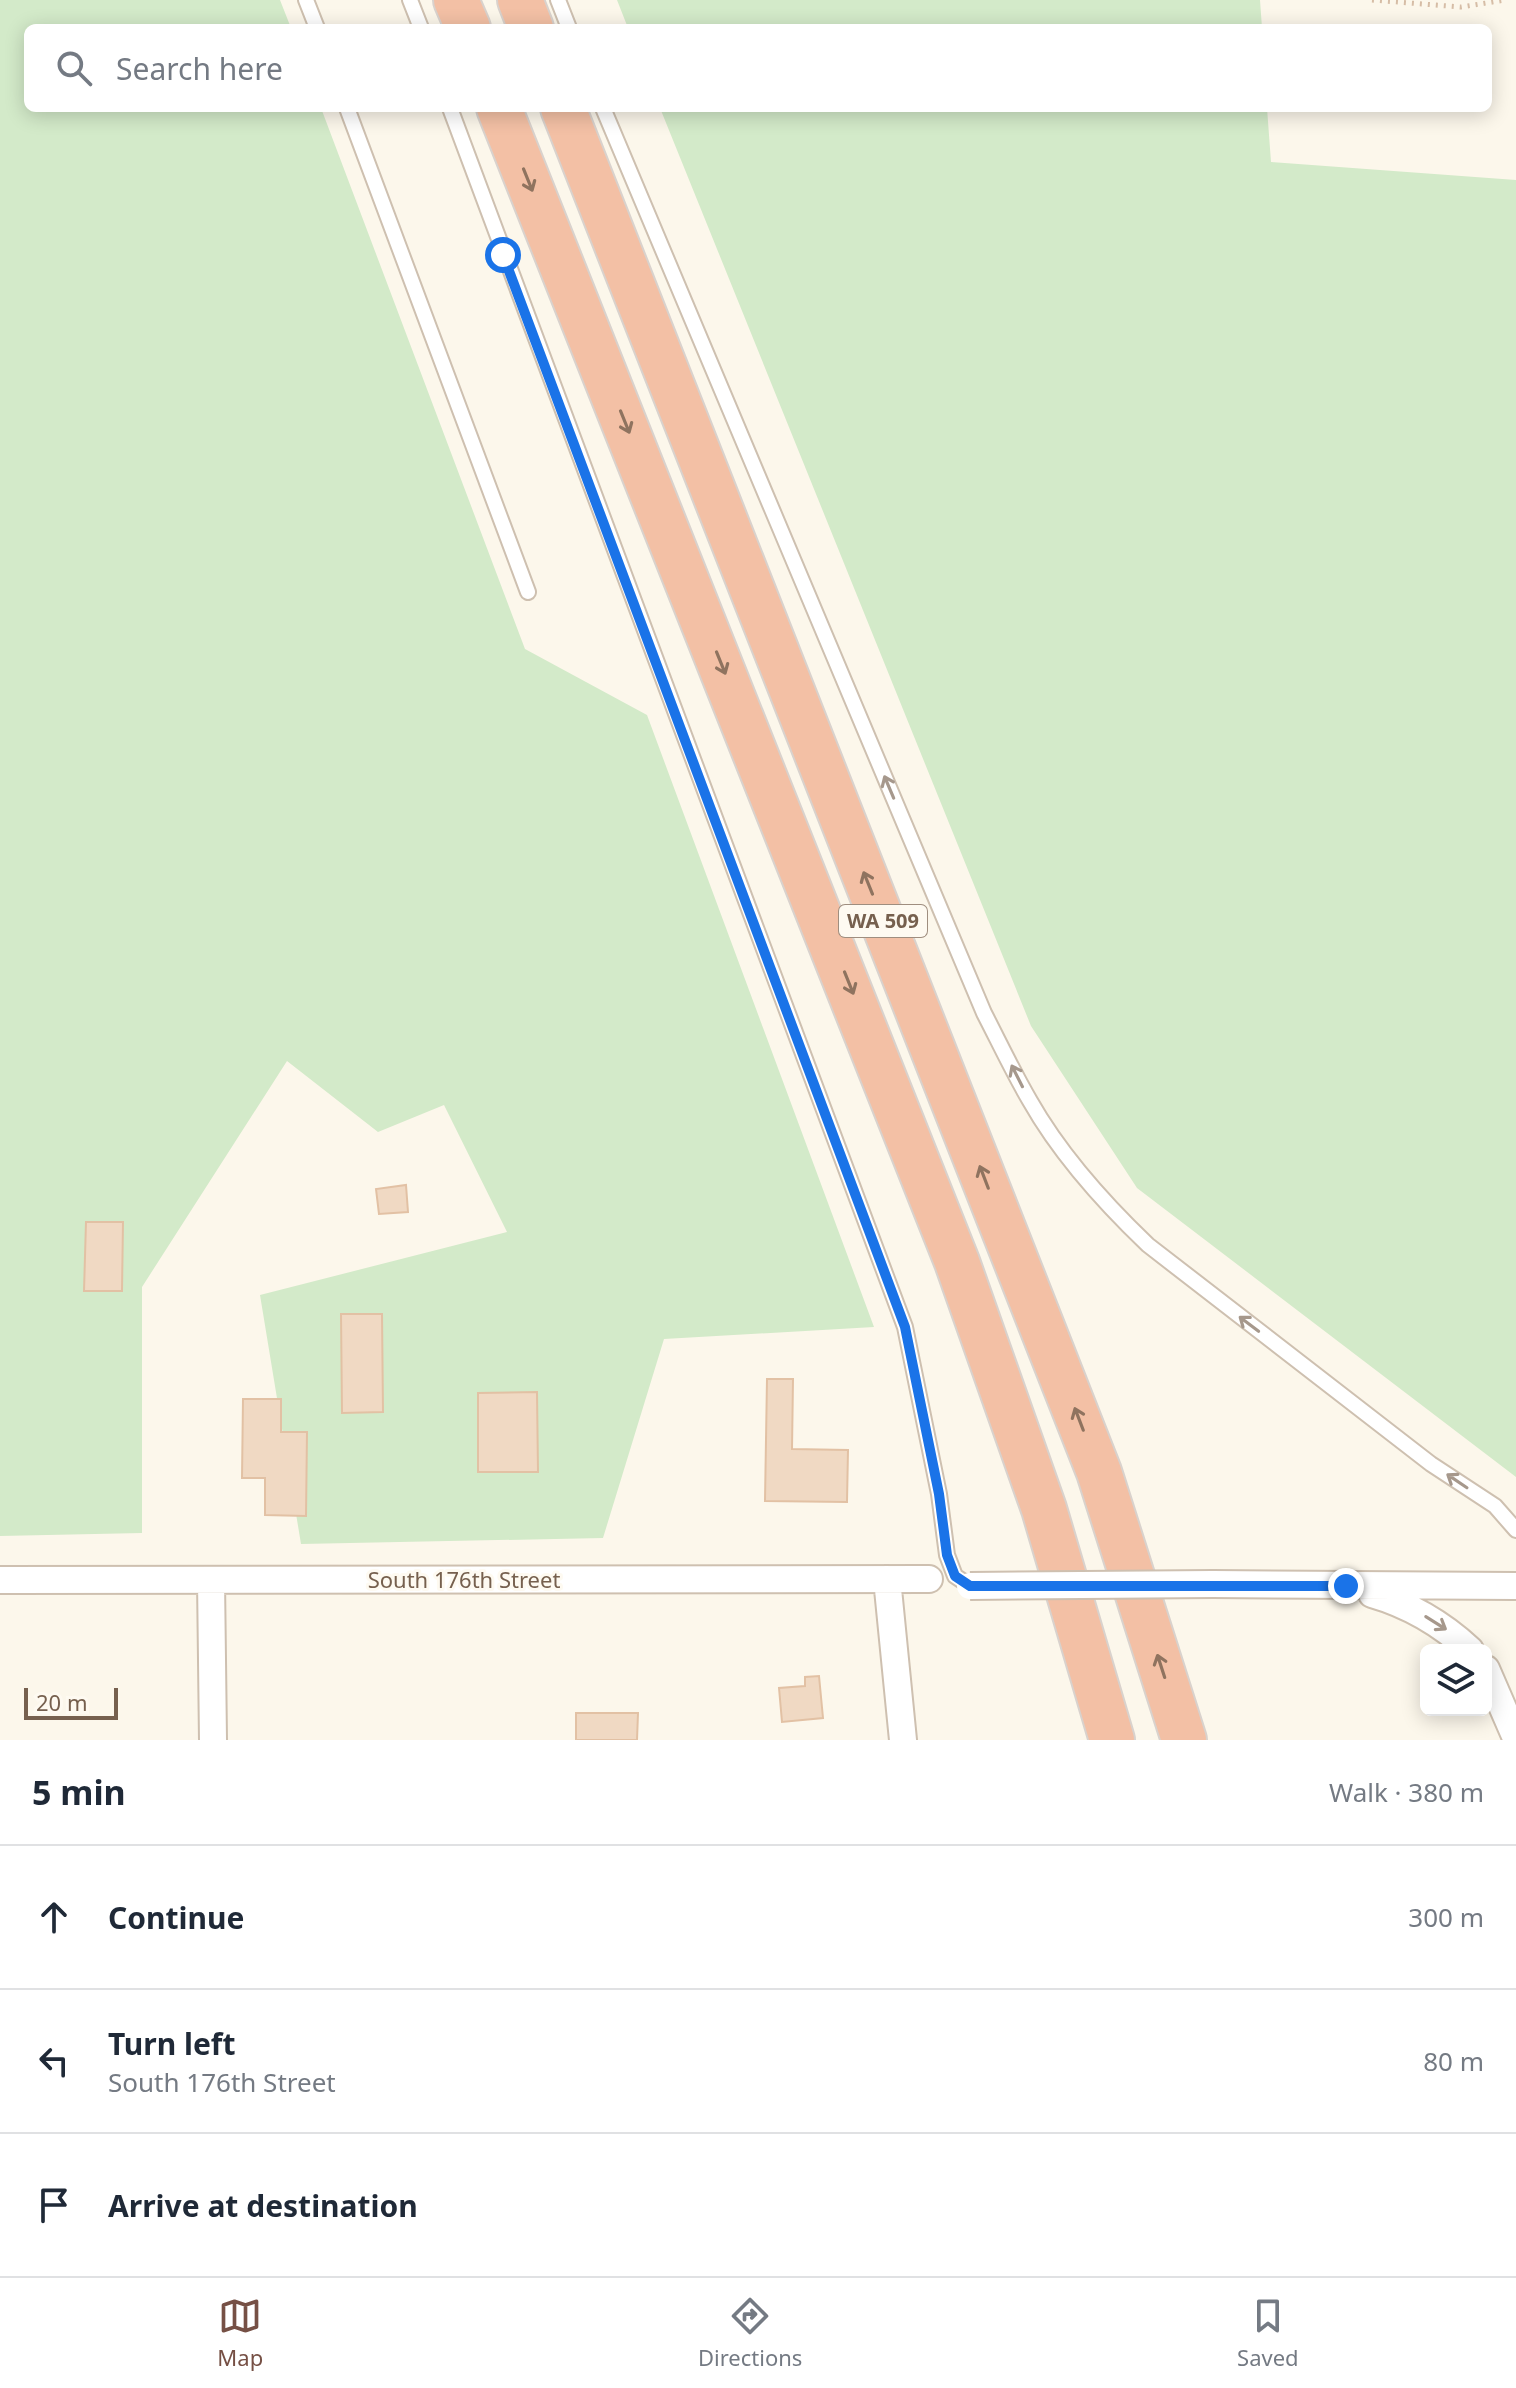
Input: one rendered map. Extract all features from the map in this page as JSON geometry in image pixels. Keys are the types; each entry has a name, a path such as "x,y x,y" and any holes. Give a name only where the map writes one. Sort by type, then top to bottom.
{"highway":[{"path":"456,0 466,24"},
{"path":"520,0 529,24"},
{"name":"WA 509","path":"501,112 957,1262 1044,1509 1112,1740"},
{"name":"WA 509","path":"565,112 1099,1472 1184,1740"}],"street":[{"path":"887,1579 903,1740"},
{"name":"South 176th Street","path":"0,1580 929,1579"},
{"path":"211,1580 213,1740"},
{"path":"970,1586 1516,1586"},
{"path":"1346,1586 1406,1604 1463,1644"},
{"path":"1492,1683 1516,1738"}],"lane":[{"path":"306,0 315,24"},
{"path":"410,0 419,24"},
{"path":"558,0 567,24"},
{"path":"348,112 528,592"},
{"path":"451,112 905,1327 939,1494 947,1555 955,1576 970,1586"},
{"path":"605,112 984,1013 1031,1104 1079,1171 1121,1220 1148,1245 1431,1464 1495,1506 1516,1530"}],"path":[{"path":"1372,0 1461,7 1505,0"}],"green space":[{"path":"0,0 280,0 289,24 24,24 24,112 323,112 525,649 647,715 874,1327 664,1339 603,1538 301,1544 260,1295 507,1232 444,1105 378,1132 287,1061 142,1287 142,1533 0,1536"},
{"path":"617,0 1260,0 1262,24 626,24"},
{"path":"662,112 1267,112 1271,162 1516,180 1516,1477 1137,1188 1031,1026"}],"building":[{"path":"406,1185 408,1212 379,1214 376,1189"},
{"path":"86,1222 123,1222 122,1291 84,1291"},
{"path":"341,1314 382,1314 383,1412 342,1413"},
{"path":"767,1379 793,1379 792,1449 848,1450 847,1502 765,1501"},
{"path":"537,1392 538,1472 478,1472 478,1393"},
{"path":"243,1399 281,1399 281,1432 307,1432 306,1516 265,1515 265,1478 242,1478"},
{"path":"819,1676 823,1718 782,1722 779,1688 805,1686 805,1677"},
{"path":"576,1713 638,1713 637,1740 576,1740"}],"route":[{"path":"503,255 905,1327 939,1494 947,1555 955,1576 970,1586 1346,1586"}]}
